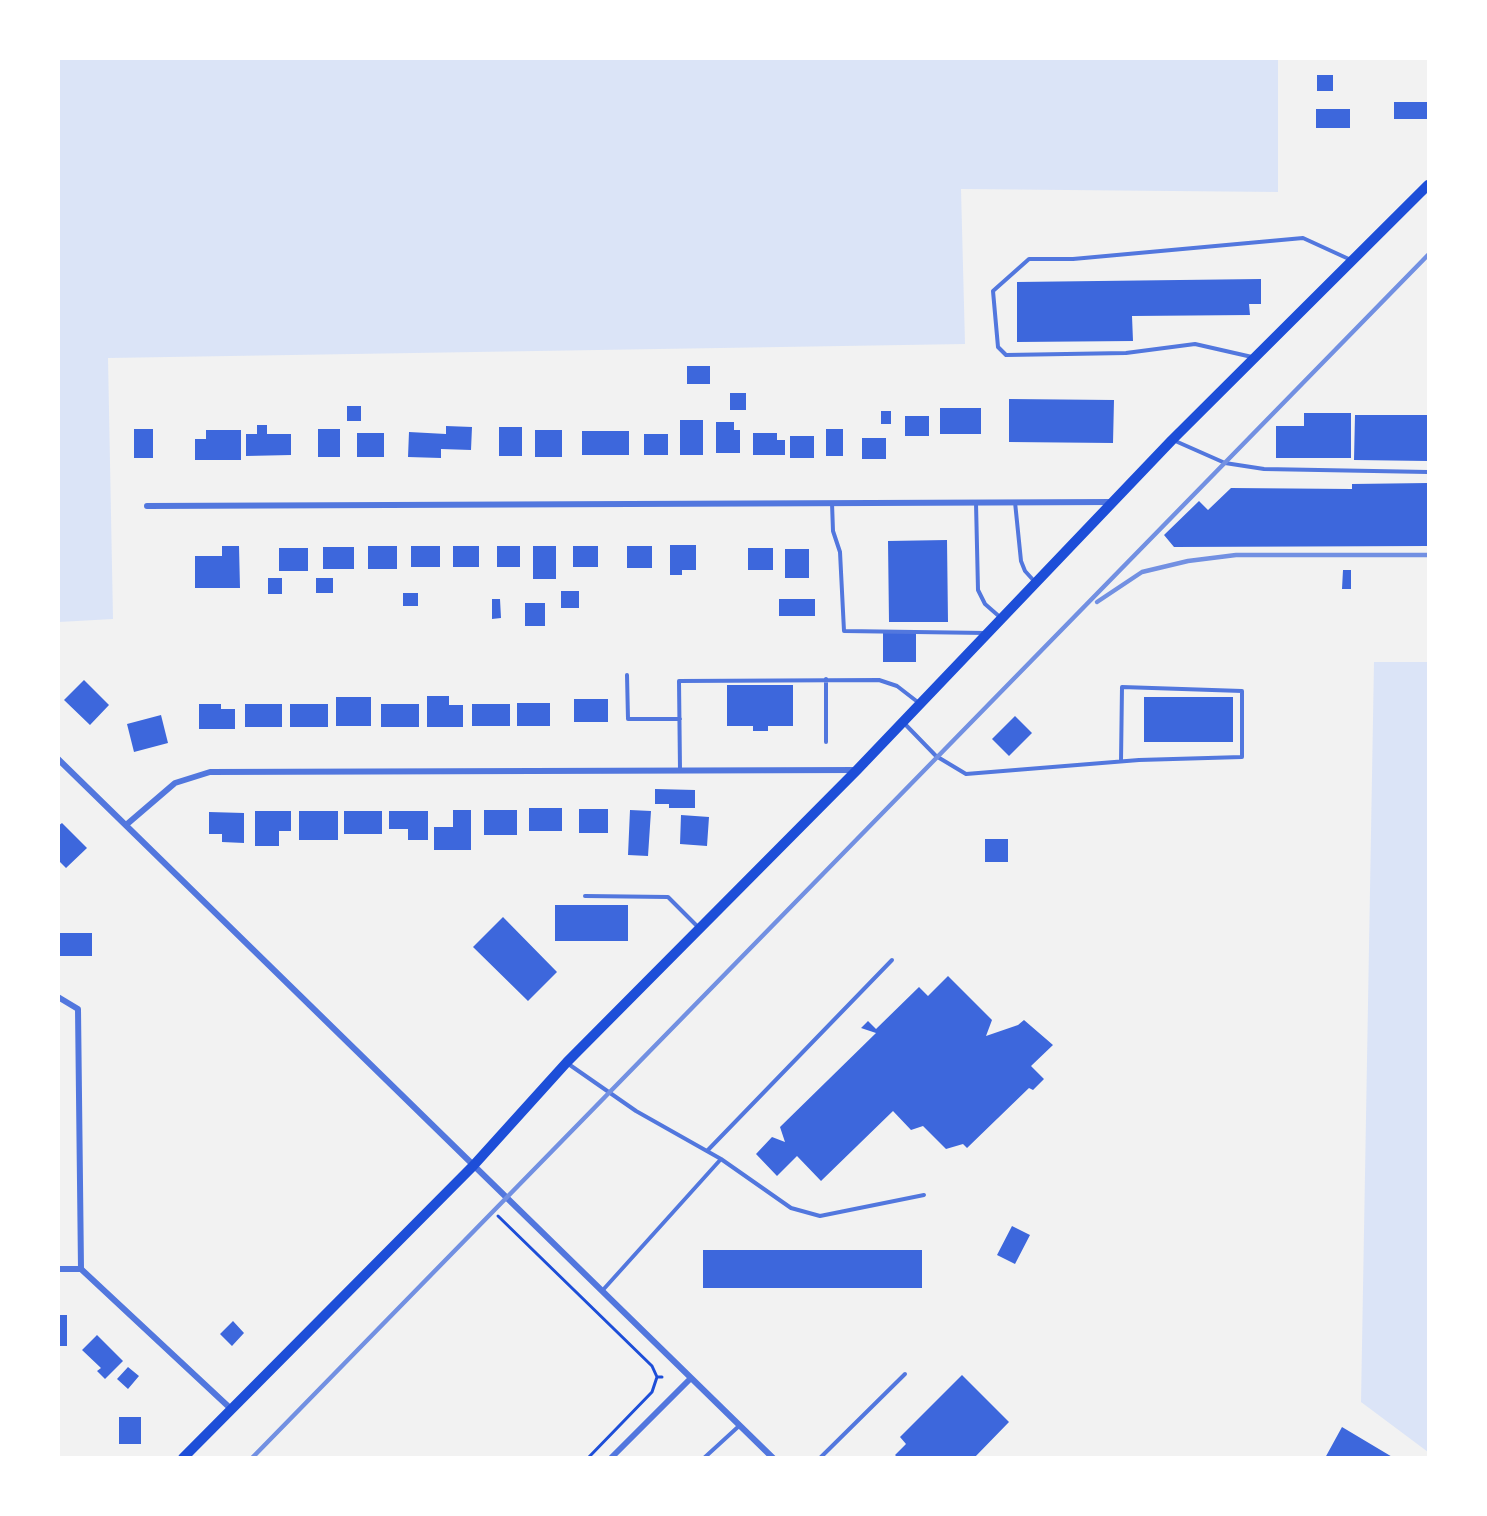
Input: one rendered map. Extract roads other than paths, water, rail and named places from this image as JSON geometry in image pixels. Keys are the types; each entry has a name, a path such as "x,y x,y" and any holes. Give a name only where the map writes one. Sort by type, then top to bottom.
{"main road":[{"path":"183,1458 230,1408 473,1166 567,1062 857,770 1172,440 1428,185"}],"street":[{"path":"147,507 1113,502"},
{"path":"58,759 773,1458"},
{"path":"126,825 150,801 175,783 210,772 857,770"},
{"path":"58,998 78,1009 81,1269"},
{"path":"58,1269 81,1269 230,1408"},
{"path":"612,1457 691,1378"}],"lane":[{"path":"1255,357 1195,344 1126,353 1006,354 998,347 993,291 1029,260 1073,260 1303,238 1352,261"},
{"path":"1172,440 1225,463 1264,469 1428,471"},
{"path":"976,502 978,590 985,604 1002,618"},
{"path":"1015,502 1021,561 1025,571 1036,583"},
{"path":"831,503 833,531 840,552 844,631 987,633"},
{"path":"627,675 628,719 680,719"},
{"path":"826,679 826,742"},
{"path":"680,770 679,681 879,680 897,686 920,704"},
{"path":"903,722 936,756 966,774 1121,761 1242,757 1242,691 1122,687 1121,761"},
{"path":"585,896 669,897 699,928"},
{"path":"707,1151 892,960"},
{"path":"567,1062 636,1111 721,1159 791,1208 820,1216 924,1195"},
{"path":"602,1291 721,1159"},
{"path":"820,1458 905,1374"},
{"path":"704,1458 740,1425"}],"railway":[{"path":"252,1458 1428,255"},
{"path":"1097,602 1142,572 1188,561 1236,555 1428,555"}]}
